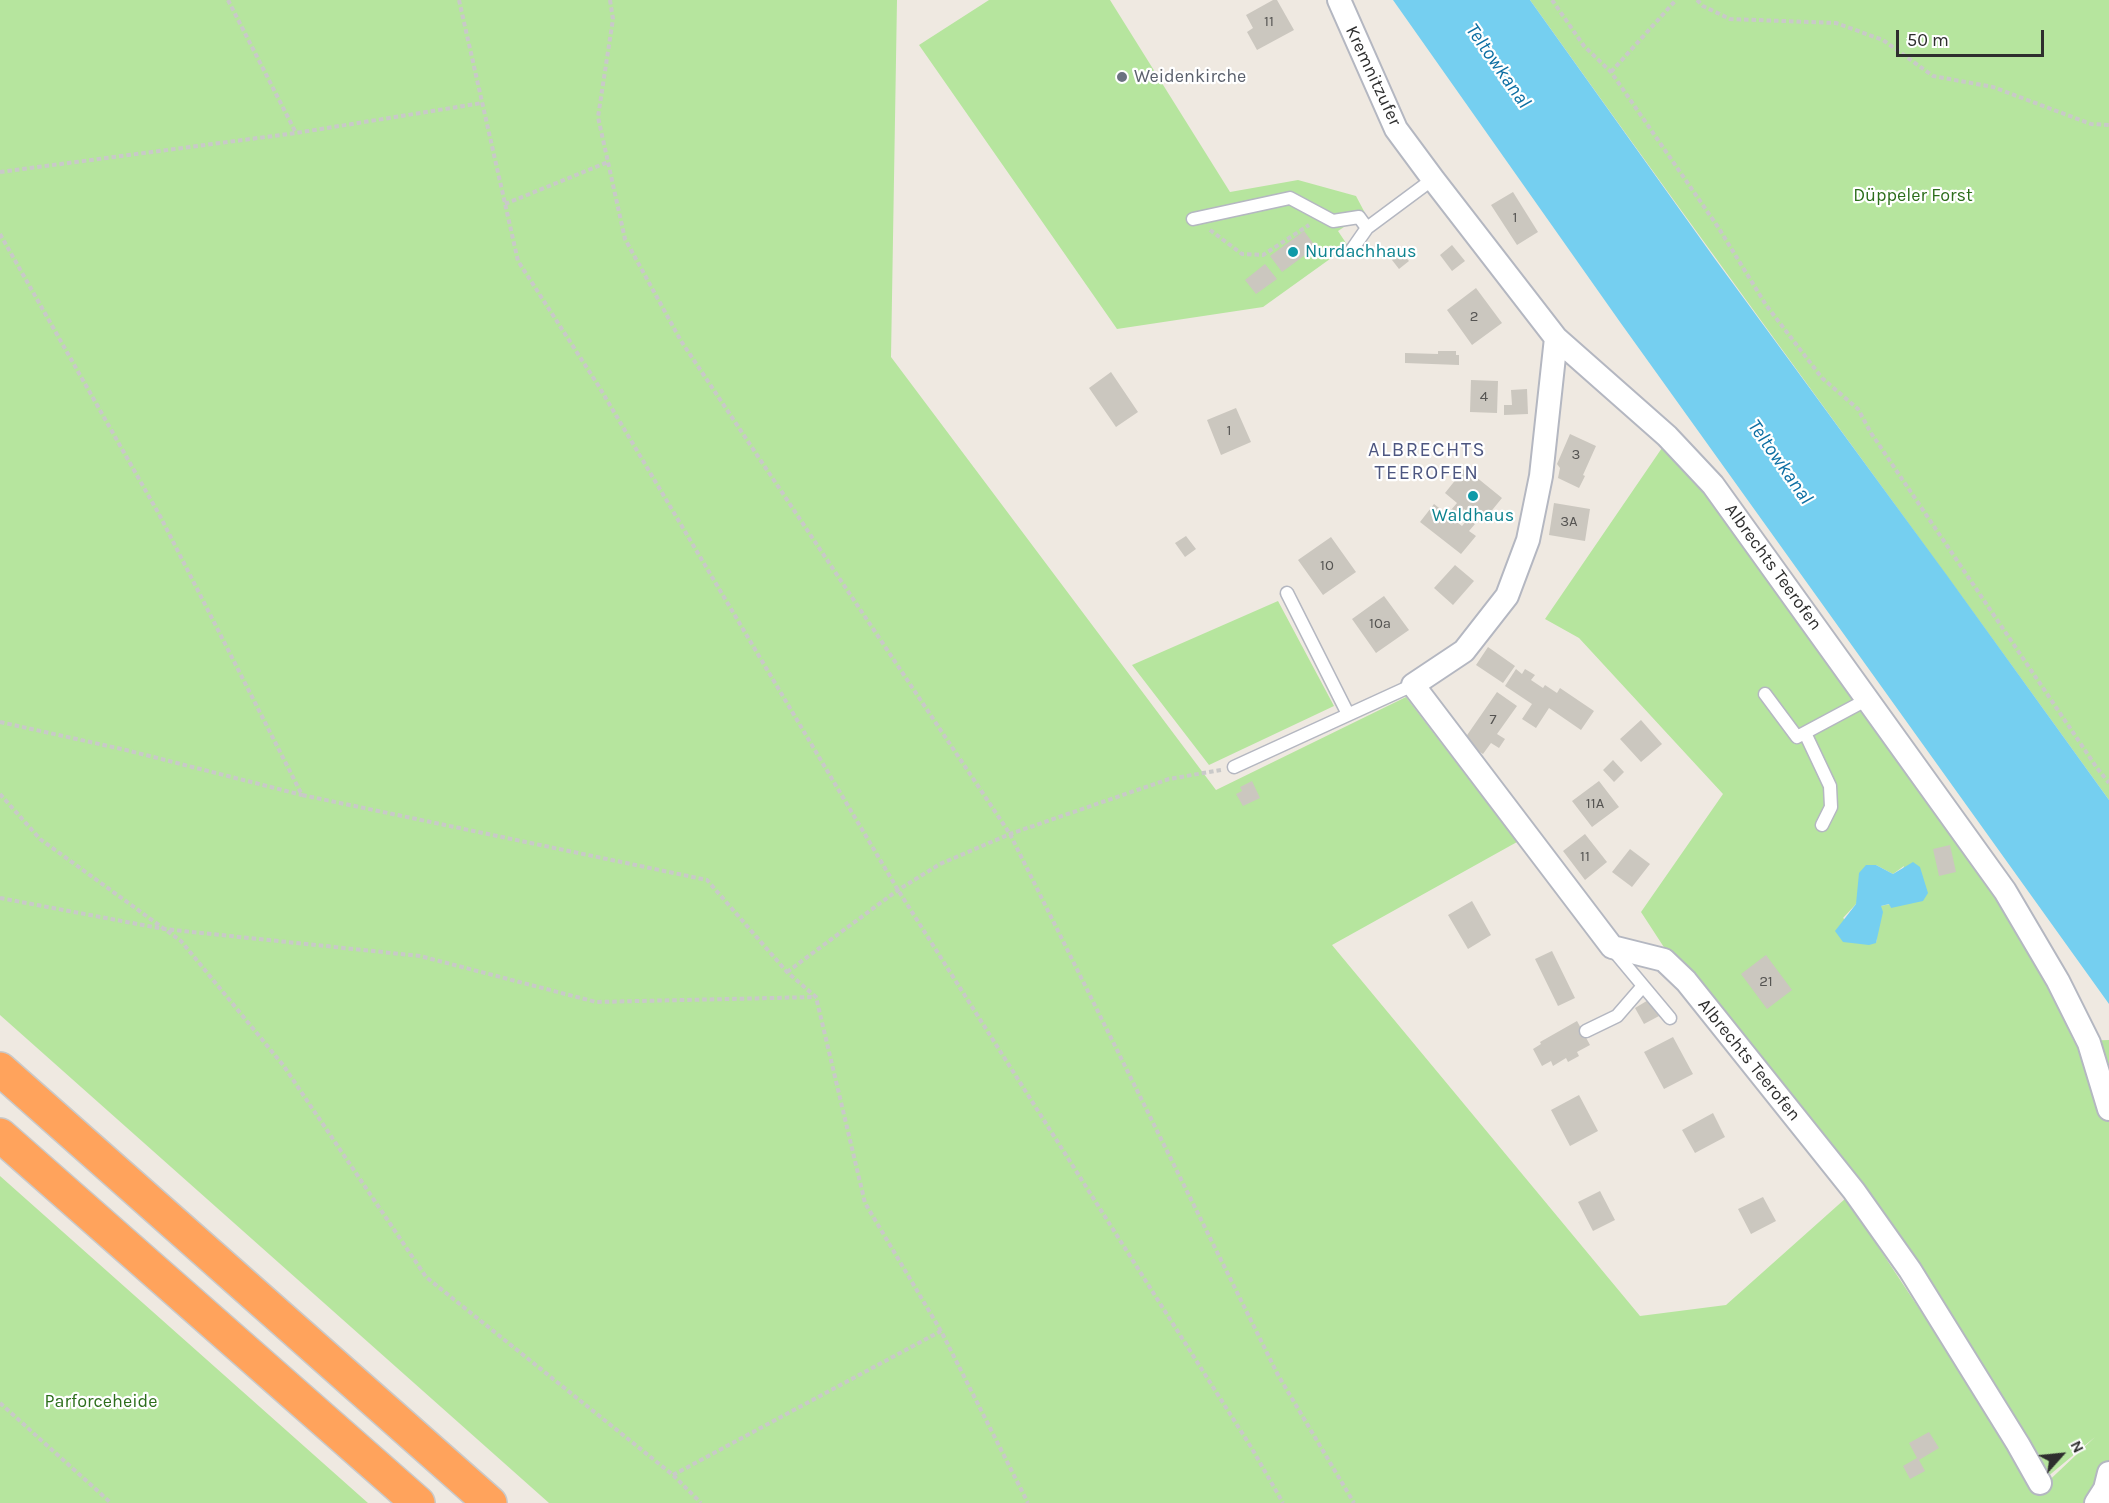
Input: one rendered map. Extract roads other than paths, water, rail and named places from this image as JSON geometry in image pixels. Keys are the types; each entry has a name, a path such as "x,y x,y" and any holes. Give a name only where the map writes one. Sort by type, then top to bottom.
{"highway":[{"path":"0,1069 490,1503"},
{"path":"0,1135 418,1503"}],"street":[{"name":"Kremnitzufer","path":"1339,0 1396,129 1433,179"},
{"name":"Albrechts Teerofen","path":"1433,179 1556,338 1667,436 1713,485 2005,891 2058,981 2089,1043 2109,1109"},
{"path":"1556,338 1541,476 1528,540 1507,596 1464,651 1409,691 1612,947"},
{"name":"Albrechts Teerofen","path":"1612,947 1665,960 1686,981 1812,1138 1854,1191 1910,1270 2040,1483"},
{"path":"2096,1503 2105,1489 2109,1473"}],"lane":[{"path":"1351,251 1367,228 1433,179"},
{"path":"1193,219 1290,198 1333,221 1359,217 1367,228"},
{"path":"1287,593 1348,714"},
{"path":"1234,767 1348,714 1409,691"},
{"path":"1766,694 1797,737 1868,699"},
{"path":"1805,733 1830,786 1830,807 1822,825"},
{"path":"1612,947 1670,1018"},
{"path":"1587,1031 1617,1016 1643,986"}],"water":[{"name":"Teltowkanal","path":"1393,0 1530,0 1715,259 2109,800 2109,1004 1620,322"},
{"path":"1913,862 1920,867 1928,893 1923,901 1891,908 1889,904 1881,906 1883,912 1876,943 1869,945 1843,942 1835,931 1856,904 1859,873 1866,865 1876,865 1893,874"}],"place":[{"name":"Weidenkirche","path":"1122,77"},
{"name":"Nurdachhaus","path":"1293,252"},
{"name":"Waldhaus","path":"1473,496"}],"district":[{"name":"ALBRECHTS TEEROFEN","path":"1427,462"}],"park label":[{"name":"Düppeler Forst","path":"1913,196"},
{"name":"Parforceheide","path":"101,1402"}]}
